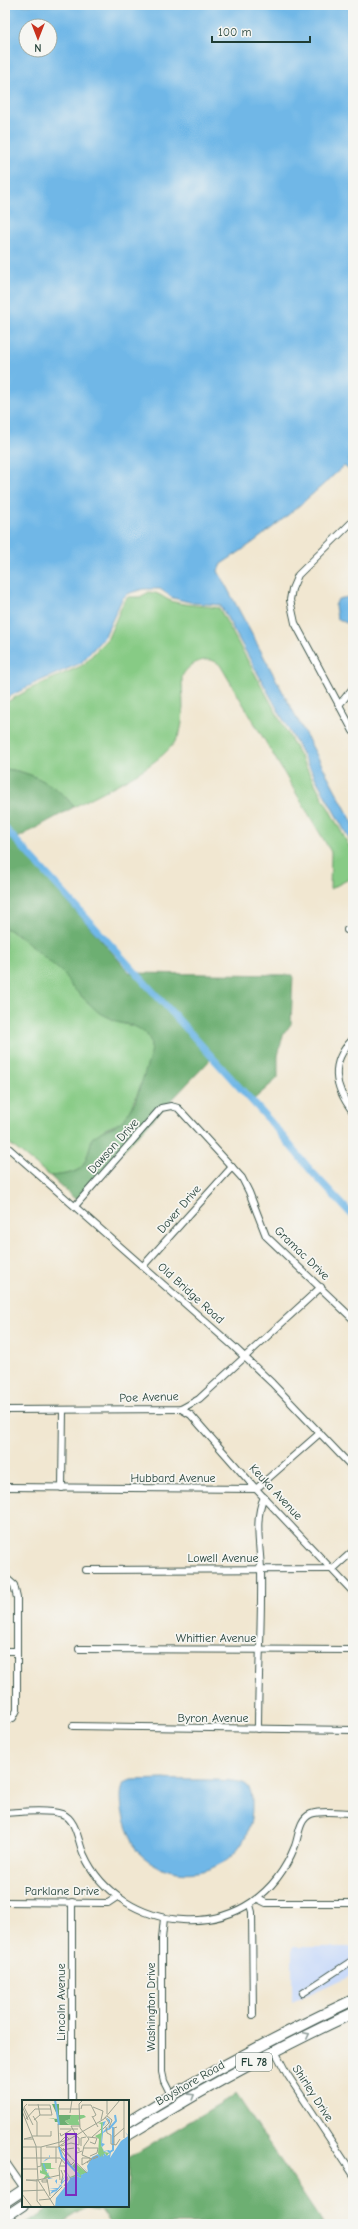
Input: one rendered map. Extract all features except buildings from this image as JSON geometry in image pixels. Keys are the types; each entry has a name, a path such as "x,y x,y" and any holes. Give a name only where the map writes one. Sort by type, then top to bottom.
{"main road":[{"name":"Bayshore Road","path":"129,2121 168,2097 280,2034 353,2000"},
{"name":"Bayshore Road","path":"129,2134 204,2088 353,2013"},
{"path":"275,2051 274,2047 280,2034"},
{"path":"159,2116 168,2097"},
{"path":"5,2202 22,2191"},
{"path":"5,2217 22,2206"}],"street":[{"path":"353,521 298,575 292,589 290,600 295,623 353,731"},
{"path":"339,705 353,688"},
{"path":"353,1039 340,1057 337,1078 340,1093 353,1112"},
{"name":"Gramac Drive","path":"171,1106 178,1108 246,1184 266,1236 353,1318"},
{"name":"Dawson Drive","path":"75,1206 161,1108 171,1106"},
{"name":"Old Bridge Road","path":"5,1145 244,1356 353,1468"},
{"name":"Dover Drive","path":"143,1266 232,1167"},
{"name":"Poe Avenue","path":"5,1410 181,1409 199,1398 321,1287"},
{"name":"Keuka Avenue","path":"181,1409 191,1415 256,1489 333,1569 353,1592"},
{"path":"62,1488 63,1410"},
{"path":"256,1489 320,1433"},
{"name":"Hubbard Avenue","path":"5,1487 256,1489"},
{"path":"258,1729 261,1570 260,1505 264,1497"},
{"path":"333,1569 353,1551"},
{"name":"Lowell Avenue","path":"86,1570 333,1569"},
{"path":"5,1576 17,1591 17,1710 13,1718 5,1722"},
{"name":"Whittier Avenue","path":"79,1649 353,1650"},
{"path":"5,1651 17,1651"},
{"name":"Byron Avenue","path":"73,1726 353,1730"},
{"path":"5,1812 55,1812 69,1818 74,1825 88,1863 97,1877 117,1897 142,1911 164,1918 182,1920 201,1920 250,1905 258,1900 288,1861 304,1819 310,1814 318,1813 353,1813"},
{"name":"Parklane Drive","path":"5,1902 108,1903 117,1897"},
{"path":"258,1900 266,1902 353,1903"},
{"name":"Lincoln Avenue","path":"72,1902 72,2100"},
{"path":"250,1905 252,1912 253,2015"},
{"name":"Washington Drive","path":"164,1918 162,1939 162,2072 168,2097"},
{"path":"303,1994 353,1960"},
{"name":"Shirley Drive","path":"275,2051 287,2074 353,2174"},
{"path":"5,2161 22,2186"}],"shaded area":[{"path":"292,1947 353,1947 353,1974 292,2002"}],"green space":[{"path":"149,592 174,602 219,608 353,853 353,858 350,860 353,866 353,877 330,889 331,852 220,665 210,660 204,660 193,664 188,668 182,677 182,726 174,743 163,755 134,775 74,807 60,792 34,776 15,770 5,769 5,703 34,687 83,665 108,638 124,601 128,597 140,597"},
{"path":"5,769 15,770 34,776 60,792 74,807 14,840 130,973 293,975 291,1024 283,1035 278,1056 278,1078 252,1101 211,1059 76,1200 50,1176 70,1173 81,1168 87,1157 92,1138 102,1131 115,1126 124,1119 135,1102 150,1057 151,1044 145,1032 132,1025 120,1023 98,1012 72,987 64,974 17,934 5,928"},
{"path":"5,928 26,942 61,970 77,992 93,1006 118,1022 143,1030 149,1038 151,1044 151,1051 146,1071 137,1095 127,1114 121,1122 102,1131 94,1140 82,1166 76,1171 66,1174 50,1176 5,1140"},
{"path":"236,2094 323,2224 111,2224 101,2210 86,2208 60,2224 25,2224 50,2207 129,2207 129,2157"}],"water":[{"path":"5,5 353,5 353,451 349,461 353,465 353,473 344,466 254,542 221,564 218,571 353,823 353,846 220,605 193,603 173,598 160,589 143,589 127,594 122,599 105,636 81,663 33,684 5,699"},
{"path":"353,591 353,621 346,623 337,618 335,606 338,599 348,597"},
{"path":"164,1779 231,1781 240,1782 249,1788 252,1805 249,1827 241,1845 228,1858 212,1868 194,1872 175,1872 156,1865 138,1852 128,1831 122,1810 122,1788 124,1783 131,1780"}],"waterway":[{"path":"5,828 270,1121 312,1172 353,1216"}]}
